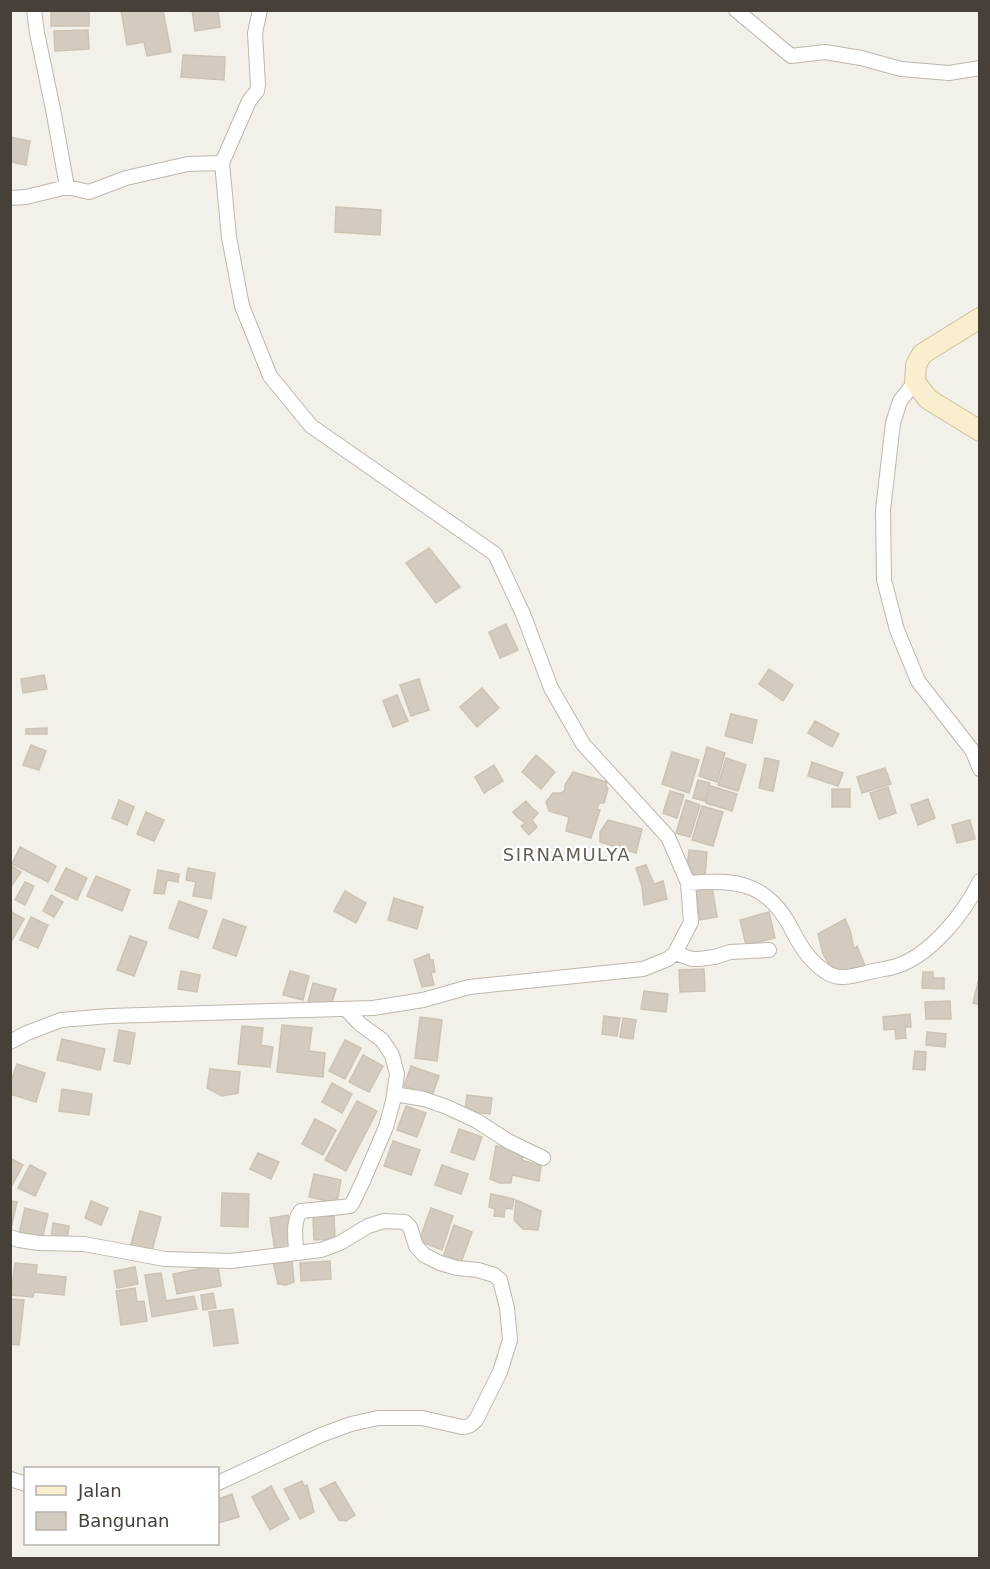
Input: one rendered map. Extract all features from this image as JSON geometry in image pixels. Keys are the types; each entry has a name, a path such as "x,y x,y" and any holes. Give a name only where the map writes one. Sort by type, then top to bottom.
{"main road":[{"path":"980,318 922,354 916,365 915,382 928,399 980,431"}],"street":[{"path":"34,10 67,187"},
{"path":"10,1042 61,1020 110,1016 374,1008 423,1000 469,987 643,969 668,959 675,953 691,922 688,883 668,837 583,744 551,688 523,614 495,554 311,426 270,376 242,306 229,237 222,163 249,101 257,91 255,33 260,10"},
{"path":"736,10 791,56 825,52 861,57 901,69 949,73 980,68"},
{"path":"10,198 26,197 67,187 89,192 126,178 188,164 222,163"},
{"path":"915,382 900,401 893,423 883,510 884,580 897,630 918,681 972,750 980,769"},
{"path":"688,883 737,882 771,899 805,954 818,967 837,978 898,965 918,955 938,939 952,923 980,881"},
{"path":"675,953 698,959 730,952 769,950"},
{"path":"296,1253 297,1216 301,1212 350,1206 358,1195 386,1127 394,1094 397,1074 392,1055 382,1040 360,1024 346,1009"},
{"path":"394,1094 424,1099 447,1107 543,1158"},
{"path":"10,1237 39,1242 84,1244 165,1259 231,1261 321,1250 340,1243 368,1226 384,1221 405,1222 410,1227 416,1246 424,1256 457,1268 478,1270 495,1275 500,1280 507,1308 510,1340 500,1372 476,1420 467,1427 422,1418 378,1418 351,1424 321,1435 219,1483"}],"building":[{"path":"51,10 89,10 89,26 51,26"},
{"path":"121,10 163,10 171,52 147,56 144,42 127,45"},
{"path":"192,10 218,10 220,27 195,31"},
{"path":"88,30 89,49 55,51 54,31"},
{"path":"183,55 225,57 224,80 181,77"},
{"path":"10,137 30,141 26,165 10,162"},
{"path":"336,207 381,210 380,235 335,232"},
{"path":"429,548 460,587 436,603 406,563"},
{"path":"506,624 518,650 500,658 489,632"},
{"path":"769,669 793,685 783,701 759,684"},
{"path":"44,675 47,689 23,693 21,679"},
{"path":"419,679 429,710 411,716 400,685"},
{"path":"482,688 499,708 477,727 460,707"},
{"path":"397,695 408,721 393,727 383,701"},
{"path":"731,714 757,720 752,743 725,736"},
{"path":"815,721 839,734 832,747 808,733"},
{"path":"47,728 47,734 26,734 26,729"},
{"path":"31,745 46,751 39,770 23,765"},
{"path":"707,747 725,753 717,782 699,776"},
{"path":"672,752 699,760 689,793 662,784"},
{"path":"536,755 555,772 541,789 522,772"},
{"path":"726,758 746,765 738,791 718,785"},
{"path":"765,758 779,761 773,791 759,788"},
{"path":"812,762 843,773 838,786 808,776"},
{"path":"494,765 503,781 484,793 475,777"},
{"path":"885,768 891,784 862,793 857,777"},
{"path":"573,772 607,782 608,789 604,803 599,803 597,809 600,810 591,838 566,831 569,817 549,811 546,802 553,793 561,793 565,790 565,785"},
{"path":"698,780 710,783 705,801 693,798"},
{"path":"711,786 737,794 732,811 706,803"},
{"path":"888,787 896,813 879,819 870,793"},
{"path":"832,789 850,789 850,807 832,807"},
{"path":"670,791 684,795 677,818 663,813"},
{"path":"928,799 935,818 918,825 911,805"},
{"path":"119,800 134,807 127,825 112,818"},
{"path":"686,800 700,805 690,837 676,833"},
{"path":"526,801 538,813 532,820 537,827 529,835 521,826 525,823 513,812"},
{"path":"702,806 723,812 713,846 692,840"},
{"path":"146,812 164,820 154,841 137,834"},
{"path":"608,820 642,829 636,853 600,842 600,832"},
{"path":"970,820 975,839 957,843 952,825"},
{"path":"20,847 56,866 48,882 12,864"},
{"path":"689,850 707,852 705,877 686,876"},
{"path":"10,865 21,872 10,888"},
{"path":"646,865 654,884 663,881 667,899 644,905 642,886 636,868"},
{"path":"66,868 87,878 77,900 55,890"},
{"path":"188,868 215,873 211,899 193,896 196,882 186,880"},
{"path":"158,870 179,874 178,882 167,880 164,894 154,893"},
{"path":"96,876 130,890 122,911 87,896"},
{"path":"25,882 34,886 25,905 15,900"},
{"path":"712,886 717,917 700,920 695,890"},
{"path":"345,891 366,903 356,923 334,911"},
{"path":"51,895 63,902 54,917 43,911"},
{"path":"394,898 423,907 417,929 388,920"},
{"path":"179,901 207,911 198,938 169,928"},
{"path":"10,911 24,919 12,940 10,939"},
{"path":"769,912 775,938 746,945 740,920"},
{"path":"31,917 48,925 38,948 20,940"},
{"path":"223,919 246,927 236,956 213,948"},
{"path":"845,919 854,949 857,946 866,968 842,975 829,964 823,954 818,934"},
{"path":"130,936 147,942 134,976 117,970"},
{"path":"429,954 430,960 433,960 435,972 431,973 434,985 422,987 414,960"},
{"path":"704,969 705,991 680,992 679,970"},
{"path":"181,971 200,975 197,992 178,989"},
{"path":"290,971 309,976 303,1000 283,995"},
{"path":"923,972 933,972 933,978 944,978 944,989 922,988"},
{"path":"978,982 980,982 980,1005 973,1003"},
{"path":"313,983 336,989 330,1009 308,1002"},
{"path":"644,991 668,994 666,1012 641,1009"},
{"path":"950,1001 951,1019 926,1019 925,1002"},
{"path":"910,1014 911,1027 905,1027 906,1038 896,1039 895,1029 884,1030 883,1017"},
{"path":"604,1016 620,1018 617,1036 602,1034"},
{"path":"420,1017 442,1020 437,1061 415,1058"},
{"path":"623,1018 636,1020 633,1039 620,1037"},
{"path":"282,1025 312,1028 309,1051 325,1053 323,1077 277,1072"},
{"path":"242,1026 263,1028 261,1045 273,1047 270,1067 238,1064"},
{"path":"119,1030 135,1033 130,1064 114,1061"},
{"path":"927,1032 946,1034 945,1047 926,1045"},
{"path":"62,1039 105,1049 100,1070 57,1060"},
{"path":"345,1040 361,1048 345,1079 329,1071"},
{"path":"915,1051 926,1052 925,1070 913,1069"},
{"path":"363,1055 383,1066 369,1092 349,1082"},
{"path":"17,1064 45,1073 36,1102 10,1094 10,1084"},
{"path":"411,1066 439,1076 432,1096 404,1086"},
{"path":"210,1069 240,1072 238,1093 222,1096 207,1088"},
{"path":"332,1083 352,1094 342,1113 322,1102"},
{"path":"62,1089 92,1094 89,1115 59,1111"},
{"path":"467,1095 492,1098 490,1114 465,1111"},
{"path":"357,1101 377,1111 346,1171 325,1160"},
{"path":"406,1106 426,1113 417,1137 397,1130"},
{"path":"315,1119 336,1130 323,1155 302,1144"},
{"path":"459,1129 482,1137 474,1160 451,1152"},
{"path":"393,1141 420,1150 411,1175 384,1166"},
{"path":"496,1146 523,1150 522,1160 541,1166 539,1181 512,1175 511,1183 500,1183 490,1179"},
{"path":"258,1153 279,1162 271,1179 250,1169"},
{"path":"10,1158 23,1165 11,1187 10,1187"},
{"path":"30,1165 46,1173 35,1196 18,1188"},
{"path":"442,1165 468,1174 461,1194 435,1185"},
{"path":"314,1174 341,1180 337,1203 309,1197"},
{"path":"222,1193 249,1194 248,1227 221,1226"},
{"path":"491,1194 514,1199 512,1209 505,1208 504,1217 494,1216 495,1209 489,1207"},
{"path":"516,1200 541,1211 538,1230 523,1229 514,1220"},
{"path":"10,1201 17,1202 11,1229 10,1229"},
{"path":"91,1201 108,1208 101,1225 85,1218"},
{"path":"25,1208 48,1214 42,1240 19,1234"},
{"path":"431,1208 453,1216 442,1250 419,1241"},
{"path":"140,1211 161,1217 151,1254 130,1248"},
{"path":"288,1215 294,1248 275,1251 270,1218"},
{"path":"334,1216 335,1239 314,1240 313,1217"},
{"path":"53,1223 69,1226 67,1241 51,1239"},
{"path":"454,1225 472,1232 461,1263 443,1257"},
{"path":"292,1260 294,1282 286,1285 278,1284 273,1262 284,1263"},
{"path":"330,1261 331,1279 301,1281 300,1263"},
{"path":"15,1263 37,1265 36,1274 66,1277 64,1295 34,1292 33,1297 11,1295"},
{"path":"218,1265 221,1286 177,1294 173,1274"},
{"path":"135,1267 138,1284 117,1288 114,1271"},
{"path":"161,1273 166,1301 194,1296 197,1309 152,1317 145,1275"},
{"path":"135,1288 137,1302 144,1301 147,1321 121,1325 116,1291"},
{"path":"213,1293 216,1308 203,1310 201,1295"},
{"path":"10,1299 24,1300 19,1345 10,1344"},
{"path":"233,1309 238,1343 214,1346 209,1312"},
{"path":"302,1481 304,1486 307,1485 314,1512 300,1519 284,1489"},
{"path":"335,1482 355,1515 346,1521 339,1520 320,1489"},
{"path":"271,1486 289,1519 270,1530 252,1497"},
{"path":"232,1494 239,1517 219,1523 219,1499"}],"district":[{"name":"SIRNAMULYA","path":"567,854"}]}
